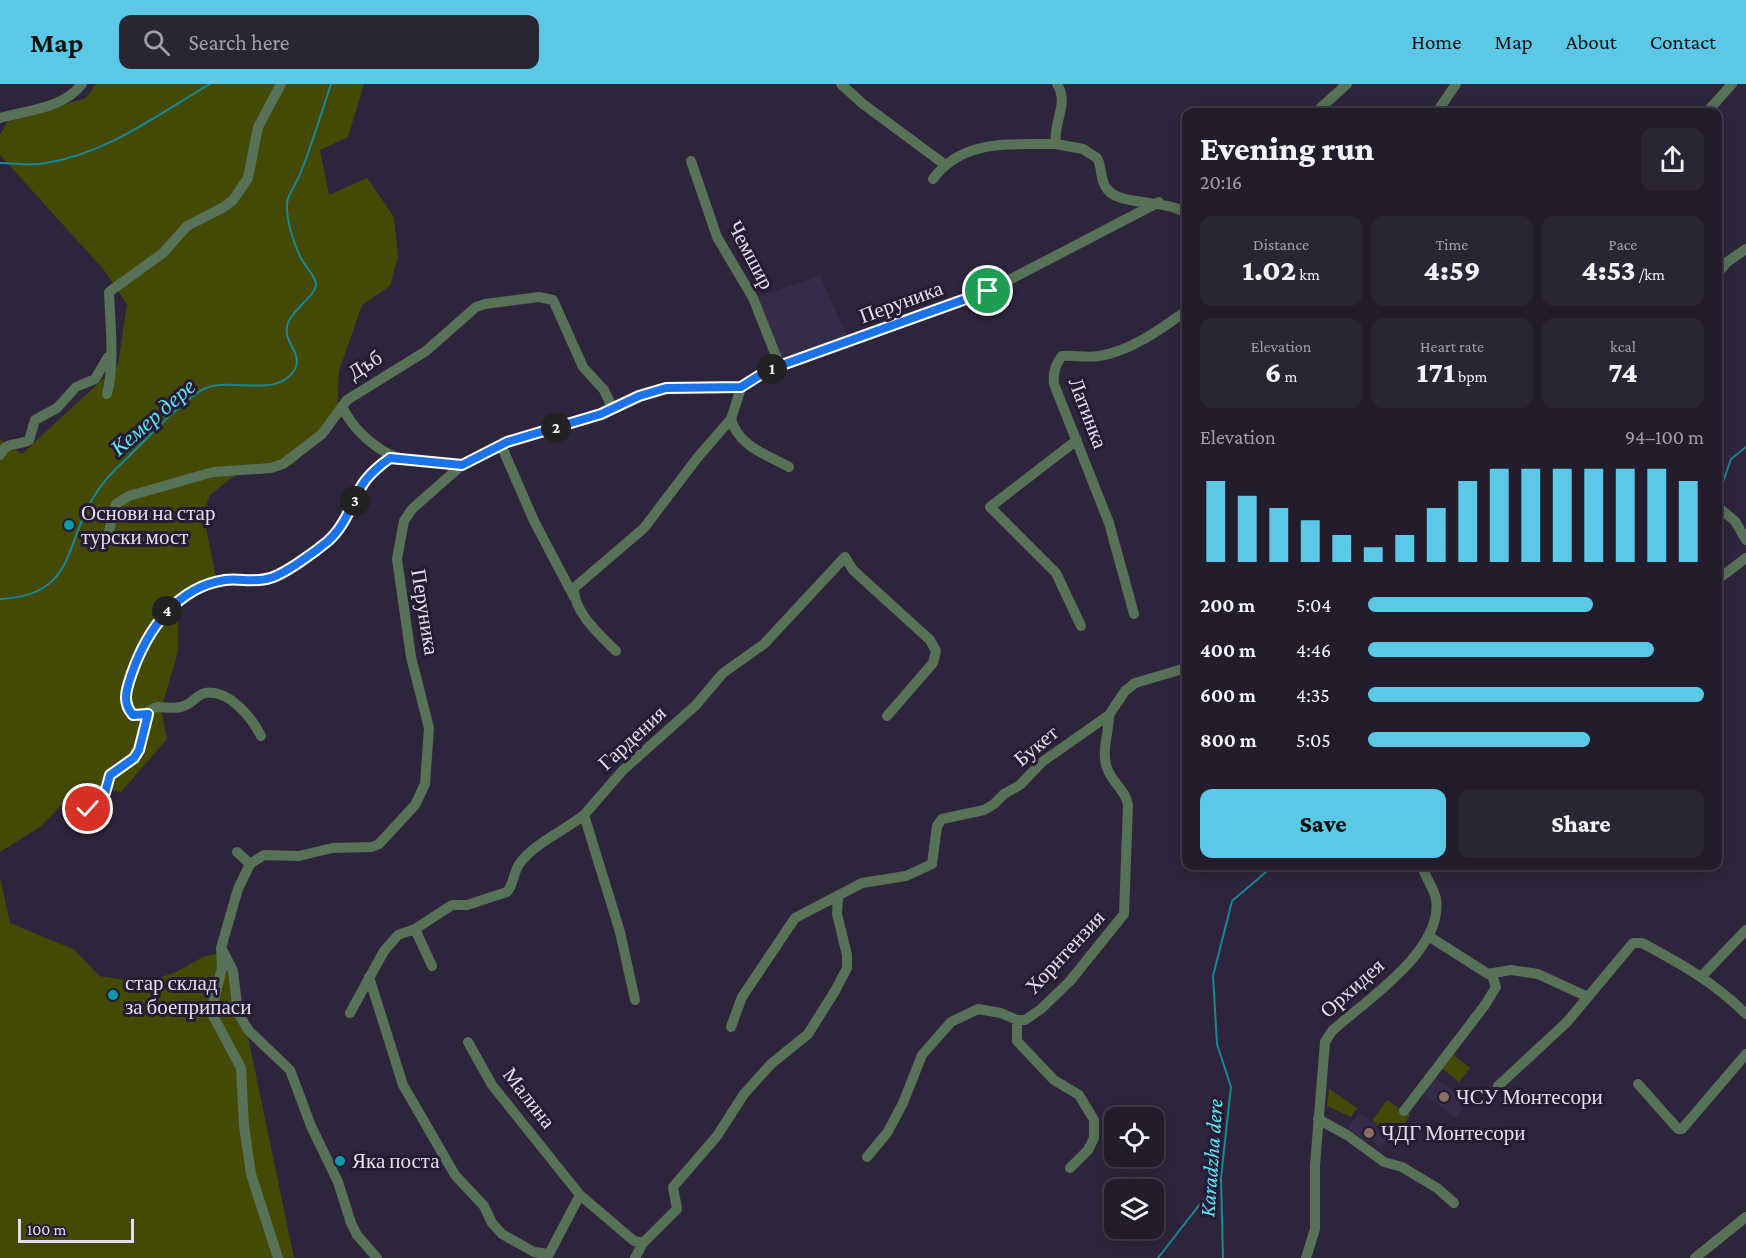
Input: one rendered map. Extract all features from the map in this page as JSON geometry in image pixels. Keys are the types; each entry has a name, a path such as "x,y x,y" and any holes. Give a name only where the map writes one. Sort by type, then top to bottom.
{"street":[{"path":"0,118 64,101 74,95 82,84"},
{"path":"107,394 111,378 110,354 113,320 109,292 163,253 187,226 233,200 248,178 258,127 281,84"},
{"path":"841,84 863,104 944,164"},
{"path":"1056,144 1054,133 1062,106 1063,93 1057,84"},
{"path":"1320,108 1347,84"},
{"path":"1440,108 1456,84"},
{"path":"1711,108 1732,84"},
{"path":"933,179 944,164 966,151 980,148 1056,144 1083,149 1097,158 1101,165 1105,187 1112,195 1159,202 1182,211"},
{"name":"Чемшир","path":"691,161 717,237 753,298 780,366"},
{"name":"Перуника","path":"250,864 264,855 299,856 332,848 372,847 384,840 415,805 425,784 429,728 411,657 397,559 404,521 412,509 462,465 501,445 601,414 612,407 666,388 741,387 780,366 988,291 1159,202"},
{"path":"1722,268 1746,249"},
{"name":"Дъб","path":"108,531 116,504 129,496 213,472 271,468 283,464 322,434 342,406 356,393 426,351 476,307 539,297 552,300 583,366 604,390 612,407"},
{"name":"Латинка","path":"1134,614 1109,523 1054,384 1057,362 1062,356 1101,356 1127,347 1155,333 1182,314"},
{"path":"0,455 4,446 22,444 28,440 34,420 57,408 76,387 95,379 110,354"},
{"path":"574,597 574,588 578,582 627,546 644,528 698,457 731,419 741,387"},
{"path":"342,406 348,420 363,435 396,457"},
{"path":"731,419 738,436 750,446 789,467"},
{"path":"1077,440 990,507 1056,573 1080,627"},
{"path":"501,445 534,521 574,597 595,629 616,651"},
{"path":"261,736 253,721 241,709 225,697 209,693 200,695 186,705 168,709 158,707 148,714 133,715 126,704 125,693 136,662 154,627 165,613 206,585 224,580 271,578 328,541 350,512 365,481 386,460 396,457 462,465"},
{"path":"1722,511 1735,521 1746,540"},
{"name":"Гардения","path":"415,929 452,905 467,904 507,892 511,888 514,872 521,861 584,815 622,770 696,705 723,673 764,644 845,557 854,570 930,640 936,651 933,663 888,716"},
{"path":"1722,576 1746,558"},
{"name":"Букет","path":"838,897 862,883 906,876 932,864 937,826 942,819 984,810 994,804 1004,794 1020,785 1042,762 1109,715 1125,691 1135,683 1182,669"},
{"path":"78,813 99,801 105,793 110,775 134,758 139,750 148,714"},
{"name":"Хорнтензия","path":"1070,1168 1088,1150 1094,1138 1094,1120 1079,1095 1054,1080 1017,1041 1017,1020 1025,1020 1041,1009 1062,988 1124,914 1128,806 1127,799 1110,777 1106,766 1109,715"},
{"path":"584,815 617,922 635,1000"},
{"path":"237,852 250,864 238,889 221,948 222,968 211,1012 241,1068 244,1126 251,1174 278,1258"},
{"path":"1404,1111 1485,1005 1496,987 1492,975 1430,937 1436,898 1424,870"},
{"path":"635,1258 643,1243 677,1209 673,1187 676,1181 688,1171 717,1136 744,1094 771,1064 808,1034 835,991 847,969 847,955 837,914 838,897 818,904 795,918 742,997 731,1027"},
{"path":"350,1013 369,977 398,935 415,929 432,966"},
{"path":"1702,976 1746,930"},
{"name":"Орхидея","path":"1306,1258 1315,1229 1315,1165 1322,1056 1325,1042 1332,1031 1420,952 1430,937"},
{"path":"1498,1086 1567,1022 1625,950 1637,942 1702,976 1726,994 1746,1014"},
{"path":"221,948 233,971 238,1013 249,1031 290,1070 311,1126 338,1182 357,1235 377,1258"},
{"path":"1492,975 1511,970 1538,974 1588,996"},
{"path":"369,977 403,1085 455,1175 484,1206 492,1223 502,1234 534,1252 549,1254 580,1195 634,1241 643,1243"},
{"path":"867,1157 886,1133 903,1103 922,1055 951,1022 978,1009 1017,1020"},
{"name":"Малина","path":"468,1042 492,1085 580,1195"},
{"path":"1638,1084 1678,1129 1682,1129 1746,1054"},
{"path":"1318,1119 1347,1135 1384,1162 1402,1167 1437,1188 1454,1203"},
{"path":"1695,1258 1746,1217"}],"shaded area":[{"path":"820,276 850,342 780,366 753,298"},
{"name":"ЧСУ Монтесори","path":"1431,1075 1468,1102 1456,1118 1419,1091"},
{"name":"ЧДГ Монтесори","path":"1359,1112 1390,1137 1382,1149 1371,1140 1368,1143 1348,1129"}],"green space":[{"path":"96,84 364,84 348,137 320,150 329,195 367,178 394,217 398,257 390,286 362,305 339,371 337,411 324,435 292,465 244,468 210,495 203,513 217,582 178,608 178,652 161,709 167,739 121,792 92,786 75,792 40,827 0,852 0,439 22,454 118,365 127,304 104,270 0,155 0,135 7,122 86,98"},
{"path":"0,877 10,923 75,950 99,976 148,982 176,972 205,956 222,953 234,986 232,1013 248,1037 294,1258 0,1258"},
{"path":"1450,1052 1470,1068 1459,1082 1439,1066"},
{"path":"1329,1089 1357,1108 1351,1117 1327,1106"},
{"path":"1387,1100 1410,1115 1395,1137 1372,1121"}],"waterway":[{"path":"0,163 41,164 90,151 151,120 210,84"},
{"name":"Кемер дере","path":"0,599 24,596 42,589 55,578 64,565 84,516 100,488 116,469 187,400 206,388 217,385 254,386 278,383 287,378 295,369 297,358 288,338 287,327 293,315 313,293 316,283 293,240 287,203 299,177 331,84"},
{"name":"Karadzha dere","path":"1722,485 1731,459 1746,447"},
{"name":"Karadzha dere","path":"1223,1258 1221,1177 1231,1087 1217,1044 1213,976 1232,901 1268,870"},
{"path":"1158,1258 1221,1177"}],"place":[{"name":"Основи на стар турски мост","path":"69,525"},
{"name":"стар склад за боеприпаси","path":"113,995"},
{"name":"ЧСУ Монтесори","path":"1444,1097"},
{"name":"ЧДГ Монтесори","path":"1369,1133"},
{"name":"Яка поста","path":"340,1161"}],"route":[{"path":"88,809 105,793 110,775 134,758 139,750 148,714 133,715 128,710 125,693 136,662 154,627 165,613 177,602 206,585 224,580 271,578 282,573 328,541 350,512 361,486 386,460 396,457 462,465 507,442 601,414 639,396 666,388 741,387 768,370 988,291"}]}
